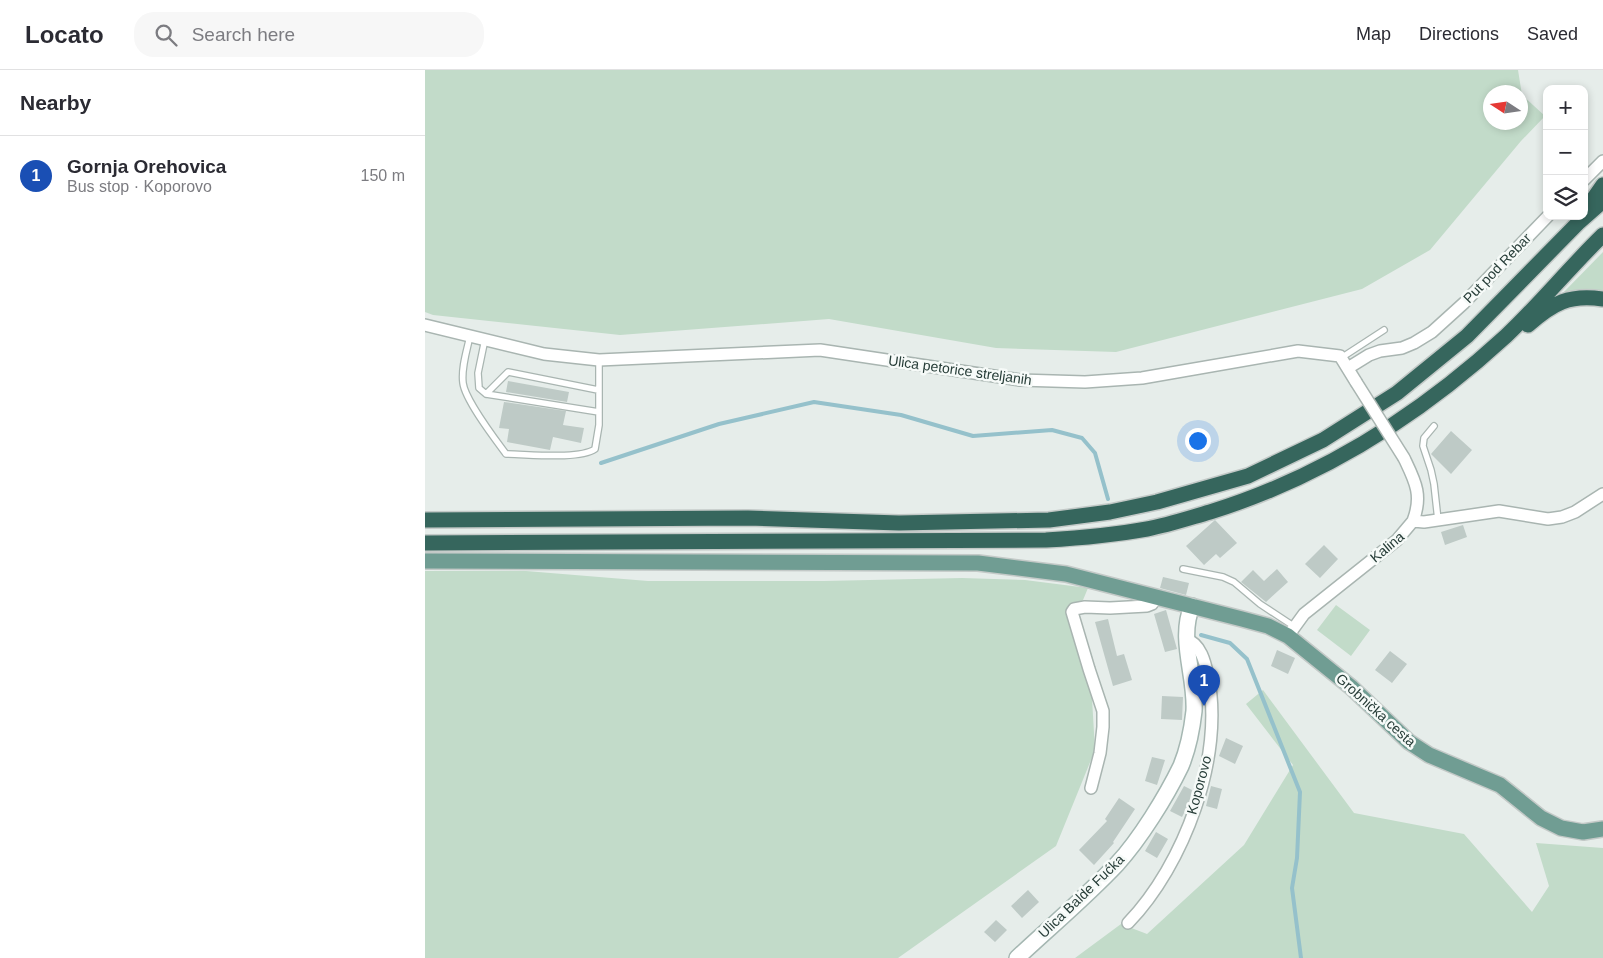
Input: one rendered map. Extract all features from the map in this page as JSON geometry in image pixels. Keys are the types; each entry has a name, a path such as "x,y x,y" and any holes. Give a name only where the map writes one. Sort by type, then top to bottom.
{"highway":[{"path":"1588,208 1603,185"},
{"path":"1588,212 1603,201"},
{"path":"425,520 748,518 899,523 1049,520 1110,512 1157,502 1248,476 1323,440 1397,393 1467,336 1579,220"},
{"path":"425,543 1027,541 1098,536 1149,528 1242,502 1297,479 1343,456 1403,419 1460,376 1508,334 1603,236"},
{"path":"1489,351 1506,343 1544,311 1565,300 1584,297 1603,299"}],"main road":[{"path":"425,561 978,563 1065,574 1292,631"},
{"name":"Ulica Balde Fućka","path":"1017,958 1117,864 1138,838 1181,765 1189,740 1193,710 1187,639 1187,622 1192,606"},
{"name":"Grobnička cesta","path":"1292,631 1409,742 1429,755 1500,785 1541,818 1561,828 1583,832 1603,829"}],"street":[{"path":"1588,176 1603,162"},
{"name":"Put pod Rebar","path":"1348,368 1369,355 1380,351 1402,348 1432,332 1544,220"},
{"name":"Ulica petorice streljanih","path":"425,325 544,354 599,360 820,350 1020,380 1085,382 1142,378 1298,351 1340,356 1341,358"},
{"path":"1341,358 1404,458 1415,482 1417,510 1413,521"},
{"name":"Kalina","path":"1292,631 1305,614 1320,600 1397,540 1413,521 1438,520 1499,512 1549,520 1575,512 1603,494"},
{"path":"1091,788 1100,753 1103,711 1072,612 1073,608 1147,606 1152,604 1157,597"},
{"name":"Koporovo","path":"1127,923 1149,897 1183,839 1203,781 1208,758 1213,706 1211,688 1207,669 1199,648 1193,641 1187,639"}],"lane":[{"path":"1341,358 1384,330"},
{"path":"470,336 463,383 478,413 506,454 572,455 589,453 595,449 599,425 599,360"},
{"path":"485,339 478,373 479,388 486,394 599,412"},
{"path":"486,394 507,372 599,390"},
{"path":"1434,426 1424,438 1423,446 1434,484 1438,520"},
{"path":"1183,570 1223,577 1234,582 1292,631"}],"green space":[{"path":"425,70 1518,70 1520,85 1483,85 1483,130 1528,130 1528,100 1543,114 1543,118 1521,141 1430,250 1362,289 1116,352 996,348 829,319 620,335 433,315 425,312"},
{"path":"1603,252 1603,293 1574,290 1561,295"},
{"path":"425,571 526,571 648,581 824,581 962,578 1025,580 1088,588 1078,612 1090,664 1095,750 1056,846 898,958 425,958"},
{"path":"1336,605 1370,630 1351,656 1317,630"},
{"path":"1263,690 1354,813 1464,834 1532,912 1549,886 1536,843 1603,848 1603,958 1075,958 1121,924 1147,934 1244,845 1293,765 1246,704"}],"building":[{"path":"508,381 569,392 567,402 506,392"},
{"path":"504,402 566,411 563,425 584,428 581,443 553,437 550,450 507,442 509,429 499,428"},
{"path":"1451,431 1472,450 1451,474 1431,454"},
{"path":"1215,520 1237,543 1220,558 1216,554 1204,565 1186,546"},
{"path":"1463,525 1467,537 1445,545 1441,532"},
{"path":"1324,545 1338,559 1320,578 1305,564"},
{"path":"1277,569 1288,582 1266,602 1241,582 1253,570 1264,581"},
{"path":"1163,577 1189,583 1186,595 1160,588"},
{"path":"1166,610 1177,649 1165,652 1154,614"},
{"path":"1108,619 1117,656 1124,654 1132,680 1113,686 1095,622"},
{"path":"1277,650 1295,658 1288,674 1271,666"},
{"path":"1390,651 1407,664 1392,683 1375,670"},
{"path":"1162,696 1183,697 1182,720 1161,719"},
{"path":"1226,738 1243,746 1235,764 1219,756"},
{"path":"1152,757 1165,760 1157,785 1145,781"},
{"path":"1184,786 1192,790 1189,803 1182,817 1170,811"},
{"path":"1211,786 1222,789 1217,809 1206,806"},
{"path":"1119,798 1135,809 1114,843 1094,865 1079,850 1107,821 1105,819"},
{"path":"1156,832 1168,839 1157,858 1145,851"},
{"path":"1028,890 1039,902 1022,918 1011,906"},
{"path":"996,920 1007,930 995,942 984,932"}],"waterway":[{"path":"601,463 719,424 814,402 901,415 973,436 1052,430 1082,438 1095,453 1108,499"},
{"path":"1201,635 1230,643 1247,659 1300,792 1297,858 1292,888 1301,958"}],"place":[{"name":"Gornja Orehovica","path":"1204,706"}]}
